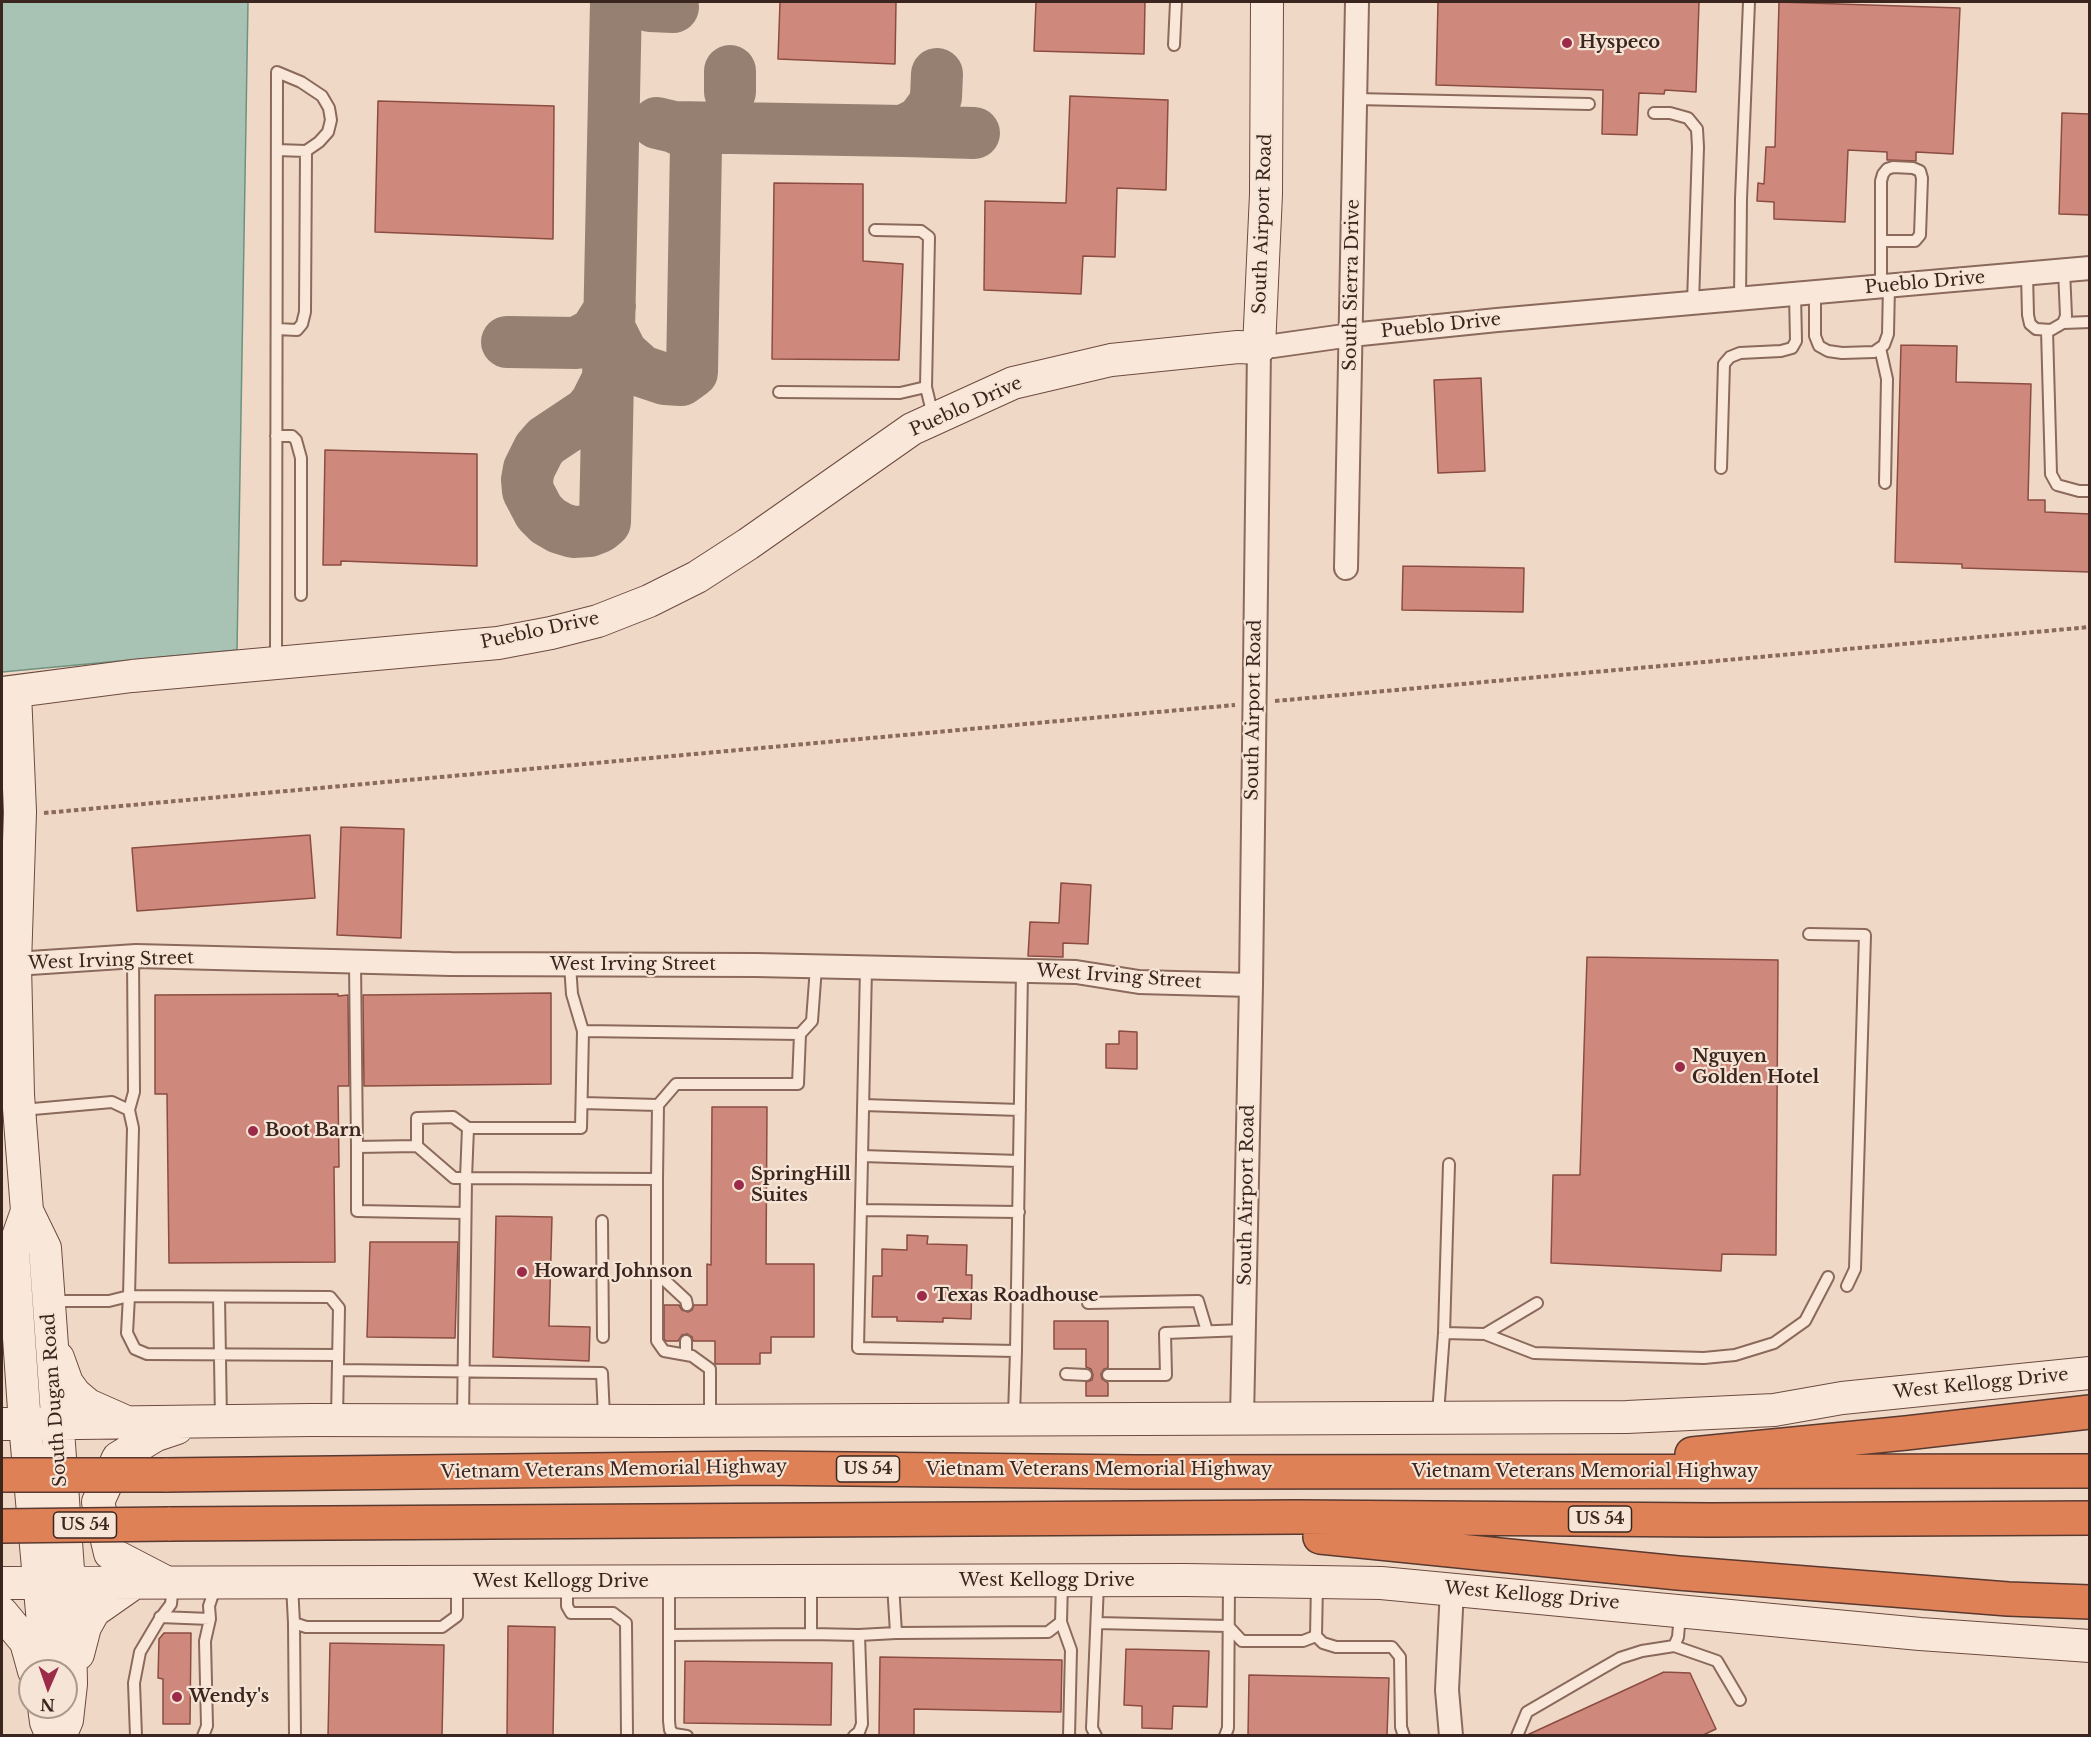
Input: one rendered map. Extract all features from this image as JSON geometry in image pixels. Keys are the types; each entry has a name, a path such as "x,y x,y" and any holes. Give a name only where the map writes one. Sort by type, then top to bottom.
{"highway":[{"path":"1571,1471 1697,1453 2090,1412"},
{"name":"Vietnam Veterans Memorial Highway","path":"2,1475 756,1468 1136,1472 2090,1471"},
{"path":"1111,1518 1370,1541 1678,1573 2008,1599 2090,1602"},
{"name":"US 54","path":"2,1526 1111,1518 2090,1518"},
{"path":"2008,1599 2090,1611"}],"main road":[{"name":"South Airport Road","path":"1259,348 1266,194 1267,2"},
{"name":"Pueblo Drive","path":"8,692 132,676 498,643 598,621 649,601 697,577 912,429 1012,382 1112,360 1238,347 1259,348"},
{"name":"South Dugan Road","path":"8,692 20,815 15,964 16,1143 27,1211 45,1248 57,1424 54,1583 45,1645 50,1659"},
{"name":"South Dugan Road","path":"27,1211 13,1251 19,1312 13,1424 54,1583"},
{"path":"2,1380 9,1367 19,1312"},
{"path":"51,1339 67,1383 75,1394 88,1405 131,1423"},
{"name":"West Kellogg Drive","path":"13,1424 337,1420 1626,1418 1774,1410 1842,1398 2090,1373"},
{"path":"170,1582 110,1553 98,1502 118,1458 156,1435 206,1422"},
{"name":"West Kellogg Drive","path":"2,1583 567,1581 1381,1583 1920,1634 2090,1646"},
{"path":"67,1659 93,1611 134,1583"},
{"path":"2,1612 26,1642 31,1659"},
{"path":"46,1719 52,1736"},
{"name":"South Dugan Road","path":"60,1736 67,1719"}],"street":[{"name":"South Sierra Drive","path":"1346,568 1357,2"},
{"name":"Pueblo Drive","path":"1259,348 1351,335 2090,268"},
{"name":"South Airport Road","path":"1242,1418 1251,984 1259,348"},
{"name":"West Irving Street","path":"15,964 133,957 570,965 756,965 1076,972 1139,982 1251,984"},
{"path":"1451,1736 1447,1690 1452,1589"}],"lane":[{"path":"1174,45 1176,2"},
{"path":"1740,299 1741,199 1749,2"},
{"path":"276,664 277,72 301,82 322,96 329,108 331,120 327,132 319,142 306,151 277,150"},
{"path":"1355,99 1589,104"},
{"path":"1654,113 1670,113 1688,118 1697,129 1693,303"},
{"path":"277,329 297,330 306,312 306,151"},
{"path":"1805,293 1819,346 1828,351 1842,353 1874,351 1880,348 1884,345 1888,334 1881,241 1881,181 1887,169 1893,167 1913,168 1920,171 1922,178 1920,236 1915,241 1881,241"},
{"path":"875,230 921,231 929,237 926,387 933,419"},
{"path":"2063,323 2067,310 2064,270"},
{"path":"2027,274 2028,315 2030,324 2036,329 2051,330 2063,323 2090,322"},
{"path":"1721,468 1724,364 1730,357 1740,353 1781,351 1792,348 1796,341 1805,293"},
{"path":"2046,330 2051,474 2057,485 2079,491 2090,490"},
{"path":"1880,348 1887,379 1885,483"},
{"path":"779,392 900,393 926,387"},
{"path":"276,436 292,436 296,440 301,458 300,595"},
{"path":"1809,934 1865,935 1855,1269 1847,1286"},
{"path":"133,957 134,1092 129,1110 133,1128 127,1333 135,1349 147,1354 338,1355"},
{"path":"355,962 357,1211 465,1217"},
{"path":"417,1146 417,1118 453,1117 468,1128 581,1128 583,1031 572,994 570,965"},
{"path":"710,1421 710,1369 692,1356 664,1351 657,1341 658,1104 675,1084 798,1084 800,1034 812,1021 816,967"},
{"path":"866,968 858,1348 1016,1351"},
{"path":"1014,1419 1022,971"},
{"path":"583,1031 800,1034"},
{"path":"14,1083 112,1102 129,1110"},
{"path":"582,1102 658,1104"},
{"path":"863,1105 1020,1110"},
{"path":"463,1420 468,1128"},
{"path":"357,1147 417,1146 454,1178 657,1179"},
{"path":"862,1155 1019,1161"},
{"path":"1438,1418 1444,1333 1449,1164"},
{"path":"861,1210 1019,1212"},
{"path":"602,1221 603,1336"},
{"path":"658,1274 686,1300 687,1305"},
{"path":"1444,1333 1485,1334 1534,1353 1704,1358 1735,1355 1774,1343 1805,1321 1828,1277"},
{"path":"48,1301 109,1301 129,1296 330,1298 339,1308 337,1420"},
{"path":"206,1422 219,1355 219,1297"},
{"path":"1088,1303 1198,1301 1207,1331"},
{"path":"1485,1334 1537,1303"},
{"path":"1108,1375 1166,1375 1165,1333 1245,1330"},
{"path":"686,1341 686,1355"},
{"path":"338,1370 464,1372 602,1367 604,1421"},
{"path":"1066,1374 1086,1375"},
{"path":"567,1581 567,1606 571,1613 613,1613 626,1623 627,1736"},
{"path":"669,1581 670,1730 674,1734 687,1736"},
{"path":"811,1581 811,1634"},
{"path":"893,1581 896,1633"},
{"path":"1062,1581 1061,1622 1071,1650 1069,1736"},
{"path":"1096,1736 1092,1728 1098,1581"},
{"path":"1225,1736 1228,1728 1229,1581"},
{"path":"136,1736 134,1683 140,1652 160,1617 171,1604 170,1582"},
{"path":"203,1736 207,1726 205,1641 210,1618 209,1606 217,1582"},
{"path":"292,1582 295,1736"},
{"path":"294,1623 306,1627 442,1627 456,1616 457,1582"},
{"path":"1317,1582 1316,1636 1323,1643 1336,1647 1392,1647 1400,1657 1401,1727 1404,1736"},
{"path":"1674,1646 1678,1637 1680,1610"},
{"path":"160,1617 210,1618"},
{"path":"670,1635 1048,1632 1061,1622"},
{"path":"1096,1623 1228,1626 1242,1641 1303,1641 1316,1636"},
{"path":"854,1736 859,1732 862,1724 859,1635"},
{"path":"1517,1736 1527,1712 1620,1658 1642,1651 1674,1646 1717,1661 1740,1700"}],"path":[{"path":"20,815 2090,627"}],"shaded area":[{"path":"2,2 248,2 237,650 2,672"}],"building":[{"path":"780,2 896,2 895,64 778,59"},
{"path":"1036,2 1145,2 1144,54 1034,51"},
{"name":"Hyspeco","path":"1438,2 1699,2 1696,92 1665,90 1664,94 1639,93 1637,135 1602,134 1603,90 1436,85"},
{"path":"1779,2 1960,8 1953,154 1916,152 1916,161 1887,160 1887,152 1848,150 1845,222 1774,219 1774,202 1757,201 1758,183 1764,184 1766,147 1775,147"},
{"path":"1070,96 1168,100 1166,190 1117,188 1115,257 1083,256 1081,294 984,290 985,201 1066,203"},
{"path":"378,101 554,106 553,239 375,232"},
{"path":"2062,113 2090,114 2090,215 2059,214"},
{"path":"774,183 863,184 863,261 903,264 899,360 772,359"},
{"path":"1901,345 1957,346 1956,382 2031,384 2028,500 2045,500 2045,512 2090,514 2090,572 1962,568 1962,564 1895,562"},
{"path":"1481,378 1485,471 1438,473 1434,380"},
{"path":"325,450 477,454 477,566 341,561 341,565 323,565"},
{"path":"1403,566 1524,568 1523,612 1402,610"},
{"path":"341,827 404,829 401,938 337,935"},
{"path":"310,835 315,898 137,911 132,848"},
{"path":"1061,883 1091,885 1088,944 1063,943 1063,957 1028,956 1030,922 1059,923"},
{"name":"Nguyen Golden Hotel","path":"1587,957 1778,960 1776,1255 1722,1254 1721,1271 1551,1263 1553,1175 1580,1175"},
{"path":"551,993 551,1084 364,1086 363,995"},
{"name":"Boot Barn","path":"338,994 338,996 348,995 349,1086 338,1086 339,1167 334,1167 335,1262 169,1263 167,1094 155,1094 155,995"},
{"path":"1119,1031 1137,1032 1137,1069 1106,1068 1106,1044 1119,1044"},
{"name":"SpringHill Suites","path":"712,1107 767,1107 766,1264 814,1264 814,1337 771,1337 771,1353 760,1353 760,1364 715,1364 715,1341 693,1341 692,1337 687,1334 682,1335 678,1341 664,1339 664,1305 679,1305 682,1310 688,1312 694,1305 707,1305 707,1264 711,1265"},
{"name":"Howard Johnson","path":"496,1216 552,1217 549,1326 590,1327 589,1361 493,1357"},
{"name":"Texas Roadhouse","path":"907,1235 928,1236 927,1244 967,1245 966,1275 972,1275 971,1319 943,1318 943,1322 897,1321 897,1317 872,1317 873,1276 882,1276 882,1249 907,1250"},
{"path":"370,1242 458,1242 455,1338 367,1337"},
{"path":"1054,1321 1108,1321 1108,1368 1104,1369 1101,1374 1102,1379 1108,1383 1108,1396 1086,1396 1086,1382 1092,1380 1093,1375 1091,1369 1086,1367 1086,1349 1054,1349"},
{"path":"508,1626 555,1627 553,1736 507,1736"},
{"name":"Wendy's","path":"164,1633 191,1633 190,1724 163,1724 163,1679 158,1678 159,1639"},
{"path":"330,1643 444,1645 442,1736 328,1736"},
{"path":"1126,1649 1209,1651 1207,1707 1173,1706 1172,1729 1142,1728 1142,1706 1124,1705"},
{"path":"880,1657 1062,1660 1061,1712 914,1709 914,1736 879,1736"},
{"path":"685,1661 832,1663 831,1725 684,1723"},
{"path":"1664,1672 1690,1673 1716,1729 1701,1736 1525,1736"},
{"path":"1249,1675 1389,1678 1387,1736 1248,1736"}],"taxiway":[{"path":"608,379 605,522 589,531 573,532 548,521 539,512 528,491 527,480 529,469 539,449 546,441 588,413 596,403 608,379 616,2"},
{"path":"650,6 673,7"},
{"path":"730,71 730,92"},
{"path":"937,74 936,97 933,106 921,122 904,131 974,133"},
{"path":"657,123 674,127 904,131"},
{"path":"610,330 622,354 641,371 665,379 681,380 692,372 696,146 688,133 674,127"},
{"path":"507,342 577,343 595,333 610,306"}],"place":[{"name":"Hyspeco","path":"1567,43"},
{"name":"Nguyen Golden Hotel","path":"1680,1067"},
{"name":"Boot Barn","path":"253,1131"},
{"name":"SpringHill Suites","path":"739,1185"},
{"name":"Howard Johnson","path":"522,1272"},
{"name":"Texas Roadhouse","path":"922,1296"},
{"name":"Wendy's","path":"177,1697"}]}
